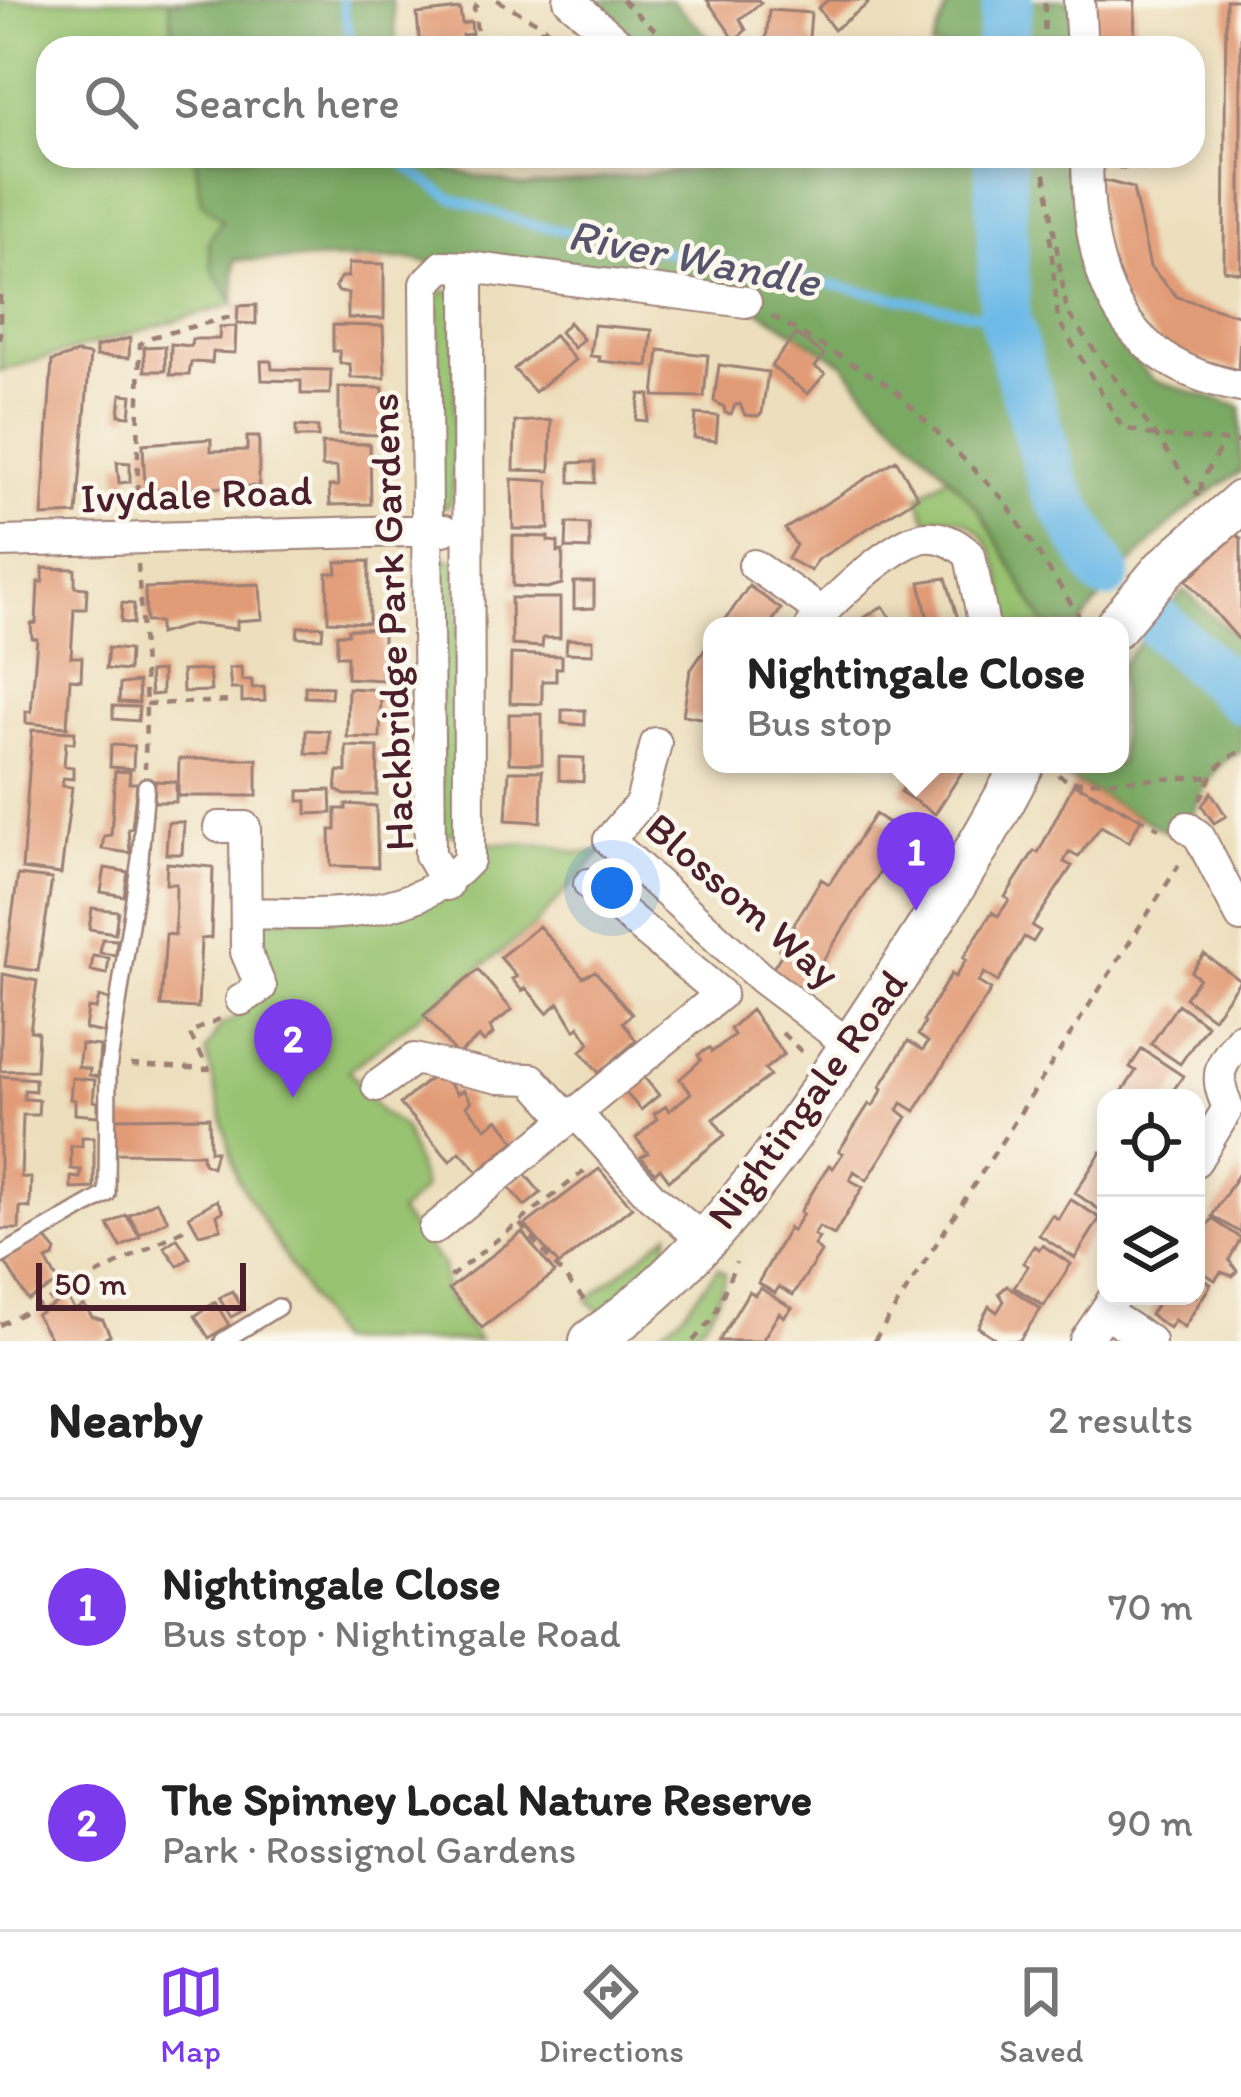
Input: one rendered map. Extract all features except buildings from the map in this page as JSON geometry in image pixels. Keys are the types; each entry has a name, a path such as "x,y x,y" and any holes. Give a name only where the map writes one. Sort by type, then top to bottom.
{"main road":[{"path":"1107,617 1164,569 1211,506"},
{"name":"Nightingale Road","path":"601,1334 704,1240 765,1172 1029,773"}],"street":[{"path":"569,0 610,36"},
{"path":"1079,0 1081,36"},
{"path":"1088,168 1093,248 1117,308 1168,362 1241,387"},
{"name":"Hackbridge Park Gardens","path":"443,266 468,267 467,530 469,860 447,885 430,855 425,284 443,266"},
{"path":"468,267 746,302"},
{"name":"Ivydale Road","path":"0,542 467,530"},
{"path":"818,617 836,595 910,542 937,538 970,556 982,617"},
{"path":"754,565 814,617"},
{"name":"Blossom Way","path":"656,742 641,803 609,840 761,978 840,1063"},
{"path":"218,827 245,827 246,952 261,987 241,1000"},
{"path":"1193,831 1241,916"},
{"path":"434,1229 721,994 589,884"},
{"path":"247,913 315,915 380,909 447,885"},
{"path":"1205,1149 1235,1108 1218,1085 1220,1069 1241,1038"},
{"path":"377,1086 414,1059 499,1078 532,1079 561,1111 577,1114 651,1196 704,1240"},
{"path":"1084,1341 1109,1305"},
{"path":"1111,1305 1150,1341"}],"lane":[{"path":"0,1256 107,1194 109,1064 140,859 146,786"},
{"path":"223,1341 278,1307"}],"path":[{"path":"478,36 474,8 482,0"},
{"path":"497,0 554,36"},
{"path":"622,0 662,36"},
{"path":"1044,36 1045,0"},
{"path":"535,36 544,27"},
{"path":"1047,203 1058,320 1121,427 1155,436 1241,442"},
{"path":"0,296 0,343"},
{"path":"746,302 892,387 1004,500 1094,617"},
{"path":"146,786 136,540 140,344 230,317"},
{"path":"1155,436 1211,506"},
{"path":"1211,506 1202,482 1223,443"},
{"path":"146,704 236,701"},
{"path":"874,1341 1193,831 1211,777 1228,756 1241,752"},
{"path":"1050,773 1166,832 1193,831"},
{"path":"1072,782 1211,777"},
{"path":"109,1064 209,1069 189,1033 238,1011 241,1000"},
{"path":"771,1022 840,1063"},
{"path":"449,1276 611,1150"},
{"path":"519,1223 601,1334"},
{"path":"0,1325 187,1228"}],"green space":[{"path":"0,0 390,0 394,36 36,36 36,168 414,168 443,266 411,259 234,260 234,304 0,371"},
{"path":"169,0 392,0 396,36 173,36"},
{"path":"582,0 671,0 708,36 627,36"},
{"path":"950,0 1071,0 1073,36 936,36"},
{"path":"197,168 441,168 524,186 711,168 1079,168 1084,255 1123,344 1152,380 1241,407 1241,472 1172,523 1086,617 1041,617 980,511 844,364 746,302 411,259 234,260 234,304 212,270 208,242 222,220 201,202"},
{"path":"441,292 453,292 457,299 453,497 448,506 439,508 437,299"},
{"path":"948,476 980,511 1041,617 1006,617 1001,575 986,541 961,519 927,520 918,497"},
{"path":"444,558 458,562 458,829 454,835 441,831 440,564"},
{"path":"1184,590 1241,642 1241,752 1214,773 1187,827 1166,832 1062,775 1129,773 1129,655"},
{"path":"479,843 602,851 534,926 349,1070 381,1112 404,1127 424,1188 399,1213 443,1265 445,1294 479,1341 335,1341 237,1178 206,1051 221,1025 238,1017 244,1001 254,919 380,916"},
{"path":"669,1233 666,1254 602,1314 587,1300"},
{"path":"718,1268 726,1274 700,1326 679,1337 647,1341 680,1316"}],"waterway":[{"name":"River Wandle","path":"342,0 350,36"},
{"name":"River Wandle","path":"1003,36 1008,0"},
{"name":"River Wandle","path":"407,168 451,198 529,224 1005,320"},
{"name":"River Wandle","path":"1000,168 1005,320 1055,488 1105,574"},
{"name":"River Wandle","path":"1149,615 1241,698"}],"place":[{"name":"Nightingale Close","path":"916,911"},
{"name":"The Spinney Local Nature Reserve","path":"293,1098"}]}
